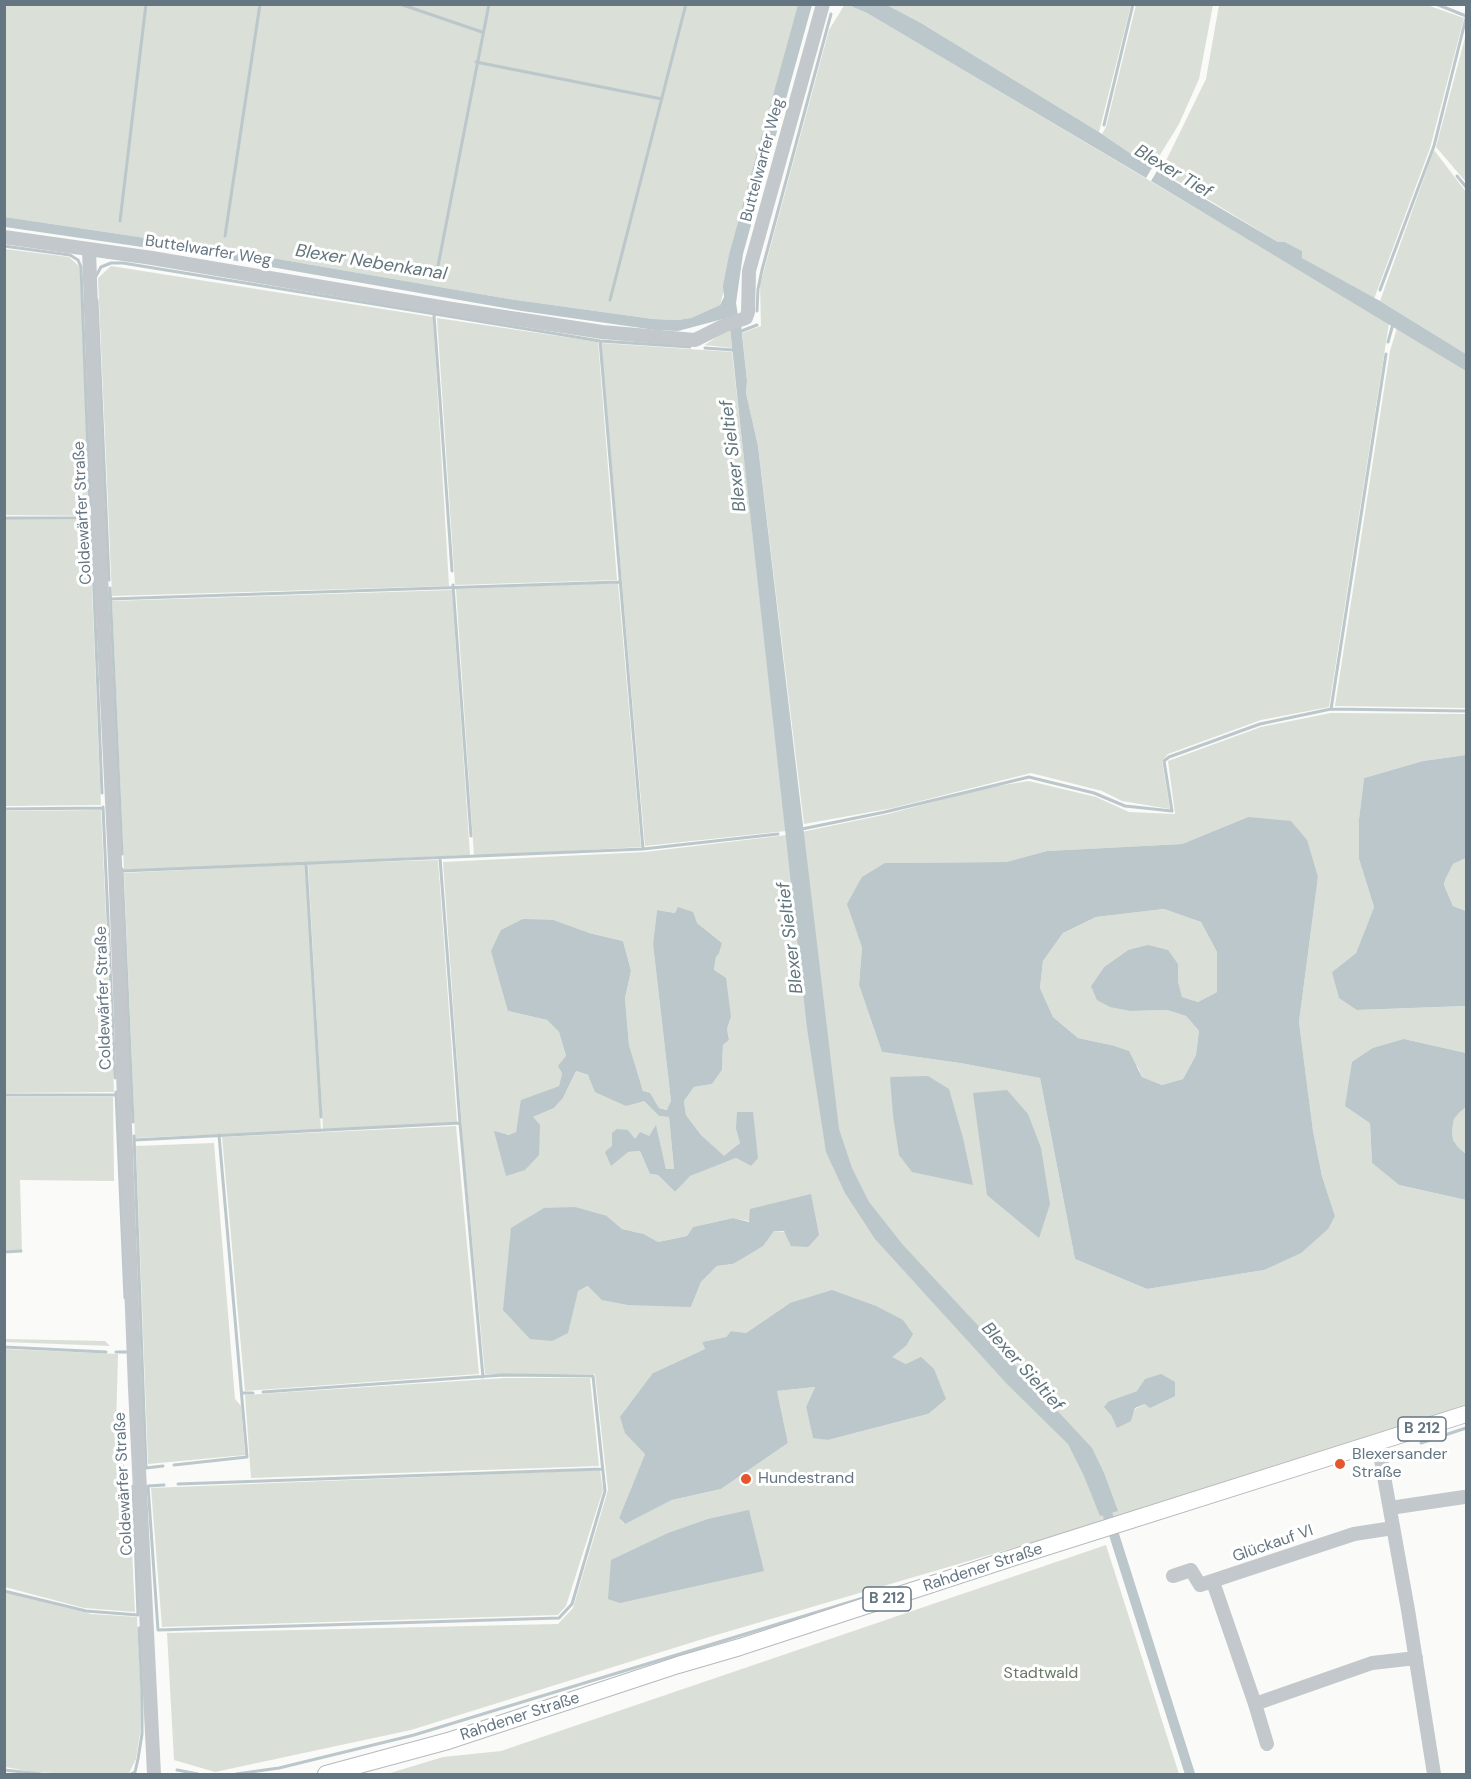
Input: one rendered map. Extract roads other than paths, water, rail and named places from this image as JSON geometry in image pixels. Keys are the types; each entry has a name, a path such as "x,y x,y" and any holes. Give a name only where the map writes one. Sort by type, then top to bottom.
{"main road":[{"name":"Rahdener Straße","path":"326,1774 394,1757 459,1737 1467,1414"}],"street":[{"name":"Buttelwarfer Weg","path":"4,237 152,258 602,332 695,340 746,318 749,271 823,4"},
{"name":"Coldewärfer Straße","path":"88,250 115,853 135,1388 154,1774"},
{"path":"1378,1443 1434,1774"},
{"path":"1390,1508 1464,1497"},
{"name":"Glückauf VI","path":"1213,1582 1354,1534 1393,1528"},
{"path":"1173,1576 1191,1570 1200,1585 1213,1582 1256,1704 1267,1744"},
{"path":"1256,1704 1372,1663 1416,1658"},
{"name":"Coldewärfer Straße","path":"143,1774 151,1746"}],"waterway":[{"path":"120,221 146,4"},
{"path":"225,236 260,4"},
{"path":"400,4 482,32"},
{"name":"Blexer Nebenkanal","path":"437,271 489,4"},
{"path":"610,300 686,4"},
{"path":"1104,125 1133,4"},
{"path":"1436,4 1466,16"},
{"path":"757,311 762,270 831,14"},
{"path":"1380,290 1434,146 1466,18"},
{"path":"476,62 662,99"},
{"path":"1457,176 1466,187"},
{"path":"4,246 70,255 78,260 81,267 90,505"},
{"path":"96,276 101,267 111,263 123,263 600,341 690,347"},
{"path":"97,300 109,580"},
{"path":"434,315 452,571"},
{"path":"1388,342 1393,324"},
{"path":"739,332 757,325"},
{"path":"600,341 643,849"},
{"path":"705,348 733,350"},
{"path":"1331,709 1386,354"},
{"path":"91,517 102,793"},
{"path":"4,518 91,518"},
{"path":"110,599 619,582"},
{"path":"453,585 471,836"},
{"path":"110,588 122,854"},
{"path":"802,829 885,812 1029,777 1094,793 1125,806 1172,811 1164,761 1169,757 1260,724 1331,709 1466,711"},
{"path":"103,807 115,1078"},
{"path":"4,809 103,808"},
{"path":"122,871 643,849 778,834"},
{"path":"440,858 460,1123 483,1377"},
{"path":"306,863 321,1117"},
{"path":"122,869 133,1122"},
{"path":"116,1092 125,1298"},
{"path":"4,1095 116,1095"},
{"path":"134,1140 460,1123"},
{"path":"174,1465 247,1457 219,1135"},
{"path":"134,1136 146,1468 163,1466"},
{"path":"4,1252 21,1251"},
{"path":"4,1347 106,1352"},
{"path":"116,1352 128,1352"},
{"path":"164,1485 148,1486 158,1630 559,1618 572,1604 605,1491 593,1376 503,1375 263,1392"},
{"path":"243,1393 253,1393"},
{"path":"1421,1443 1466,1428"},
{"path":"178,1484 602,1469"},
{"path":"4,1591 86,1611 138,1615 133,1486"},
{"name":"Blexer Sieltief","path":"1104,1503 1190,1774"},
{"path":"236,1774 279,1768 414,1735 873,1595"},
{"path":"131,1774 135,1772 142,1734 139,1628"},
{"path":"4,1770 41,1774"},
{"path":"177,1770 198,1774"}],"place":[{"name":"Blexersander Straße","path":"1340,1464"},
{"name":"Hundestrand","path":"746,1479"}],"water label":[{"name":"Blexer Tief","path":"1173,172"}],"park label":[{"name":"Stadtwald","path":"1041,1674"}]}
